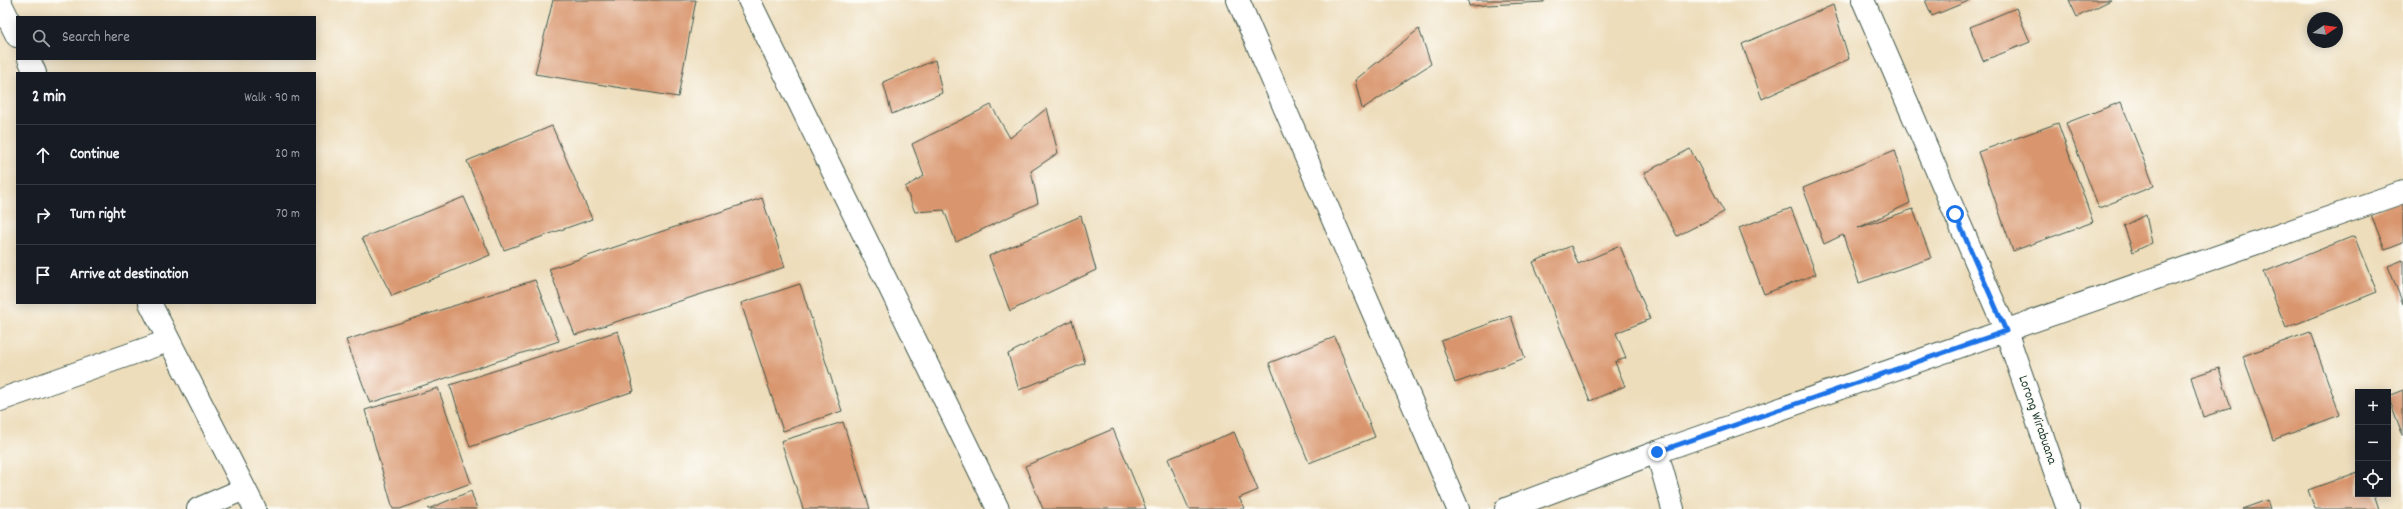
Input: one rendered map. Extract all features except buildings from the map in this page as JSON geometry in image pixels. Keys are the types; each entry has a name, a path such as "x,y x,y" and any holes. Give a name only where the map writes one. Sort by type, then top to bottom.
{"street":[{"path":"749,0 998,509"},
{"path":"1238,0 1458,509"},
{"name":"Lorong Wirabuana","path":"1863,0 2006,331 2068,509"},
{"path":"0,2 16,34"},
{"path":"29,60 35,72"},
{"path":"1506,509 1657,452 2403,192"},
{"path":"150,304 255,509"},
{"path":"0,400 168,341"},
{"path":"1657,452 1673,509"},
{"path":"198,509 244,489"}],"route":[{"path":"1657,452 2006,331 1955,214"}]}
